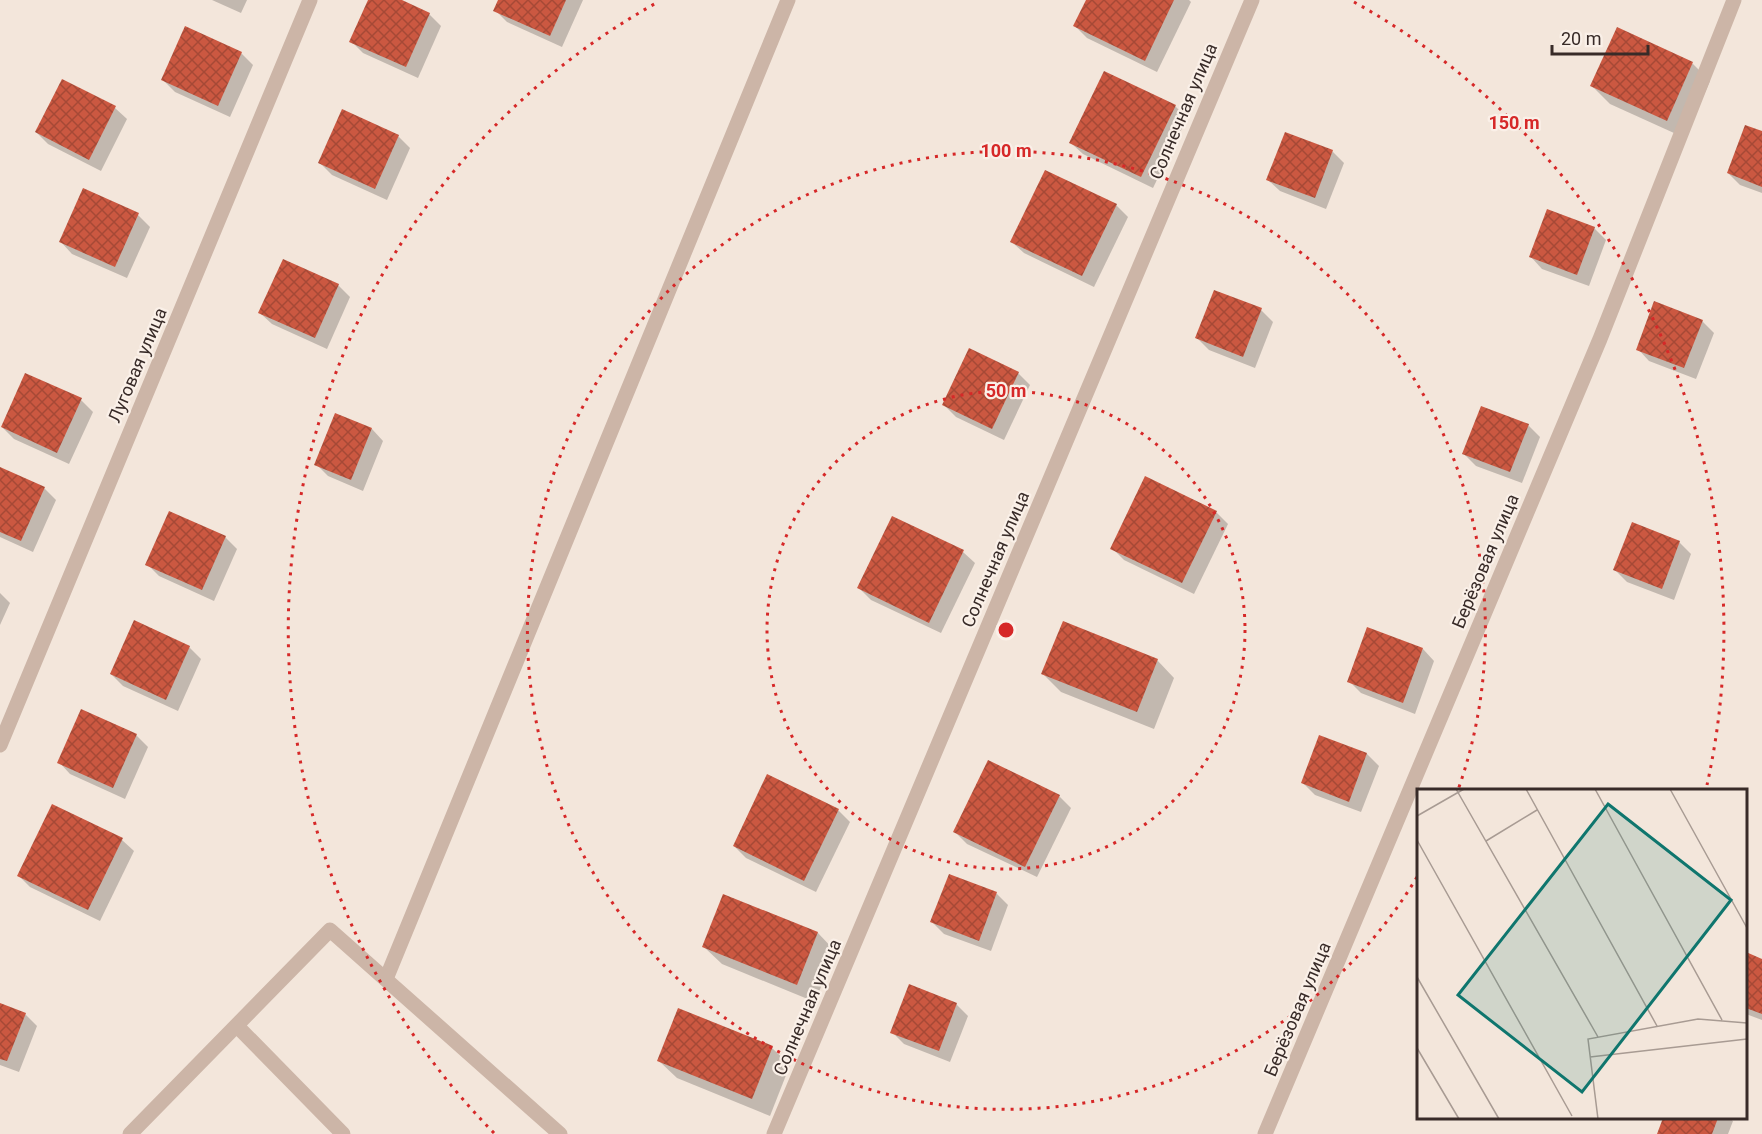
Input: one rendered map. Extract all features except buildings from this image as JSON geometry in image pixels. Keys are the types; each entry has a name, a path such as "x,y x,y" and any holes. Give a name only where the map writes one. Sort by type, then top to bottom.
{"street":[{"name":"Луговая улица","path":"0,746 310,0"},
{"path":"386,980 788,0"},
{"name":"Солнечная улица","path":"774,1134 1252,0"},
{"name":"Берёзовая улица","path":"1265,1134 1600,339 1734,0"},
{"path":"130,1134 330,930 560,1134"},
{"path":"237,1026 343,1134"}]}
